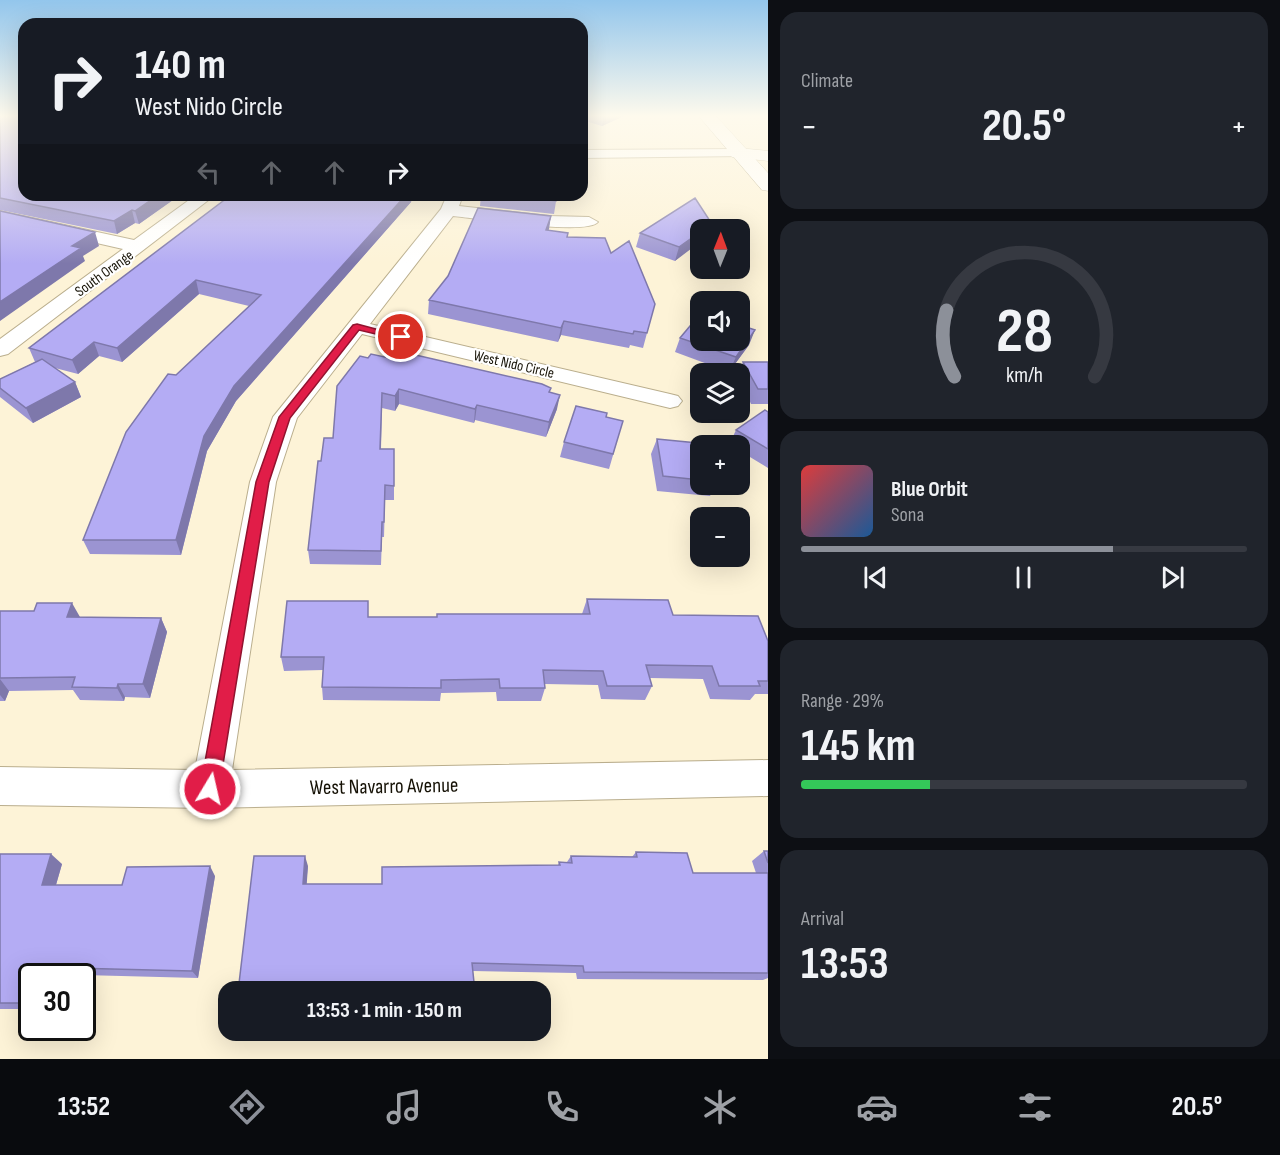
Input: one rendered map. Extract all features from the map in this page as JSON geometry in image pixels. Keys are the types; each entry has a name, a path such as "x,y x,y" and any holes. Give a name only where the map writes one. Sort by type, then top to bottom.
{"main road":[{"path":"748,164 768,186"}],"street":[{"name":"South Orange","path":"0,349 199,201"},
{"path":"210,789 263,482 285,417 452,203 549,221 589,222"},
{"path":"0,216 140,247"},
{"name":"West Nido Circle","path":"357,327 670,401"},
{"name":"West Navarro Avenue","path":"0,786 210,789 768,778"}],"building":[{"path":"0,164 18,164 18,201 149,201 114,221 0,198"},
{"path":"695,198 709,219 690,219 690,239 679,247 640,233"},
{"path":"223,201 401,201 234,386 204,436 176,540 83,540 126,432 168,374 176,375 261,295 196,280 117,348 94,342 72,360 29,348"},
{"path":"478,208 551,216 546,230 568,233 567,237 605,238 611,253 629,241 655,304 647,333 634,331 633,334 564,321 561,328 429,300 448,276"},
{"path":"0,211 95,232 72,246 81,248 0,302"},
{"path":"690,326 690,341 680,338"},
{"path":"394,350 542,384 551,388 549,392 560,395 549,422 477,405 475,409 399,389 395,396 382,393 380,449 394,449 394,486 385,485 381,551 308,550 318,461 321,461 324,438 333,438 337,386 360,356 368,358 371,354 389,358"},
{"path":"718,351 740,351 736,357"},
{"path":"42,359 75,382 26,408 0,388 0,379"},
{"path":"768,362 768,389 758,389 750,375 750,363 744,363"},
{"path":"576,406 607,413 606,417 623,421 613,454 564,442"},
{"path":"765,410 768,412 768,449 750,438 750,435 744,435 736,430 750,423 750,420"},
{"path":"657,439 690,442 690,479 663,476"},
{"path":"587,599 668,600 673,615 758,616 768,641 768,681 758,681 760,686 719,686 712,666 646,665 652,686 607,686 603,671 543,670 545,688 500,688 499,679 441,680 441,688 322,687 324,657 281,657 287,601 368,601 368,617 437,617 437,614 590,614"},
{"path":"37,603 72,603 67,617 161,618 143,684 118,684 117,688 72,687 75,677 0,678 0,611 34,611"},
{"path":"764,851 768,851 768,863"},
{"path":"636,852 687,853 693,873 768,873 768,973 584,972 583,966 472,963 474,981 239,981 254,856 305,856 303,884 382,884 382,867 560,865 559,862 572,863 571,856 637,857"},
{"path":"0,854 51,854 42,885 122,885 127,867 210,866 192,971 96,969 96,963 18,963 18,1003 0,1003"}],"route":[{"path":"210,789 263,482 285,417 357,327 401,337"}]}
